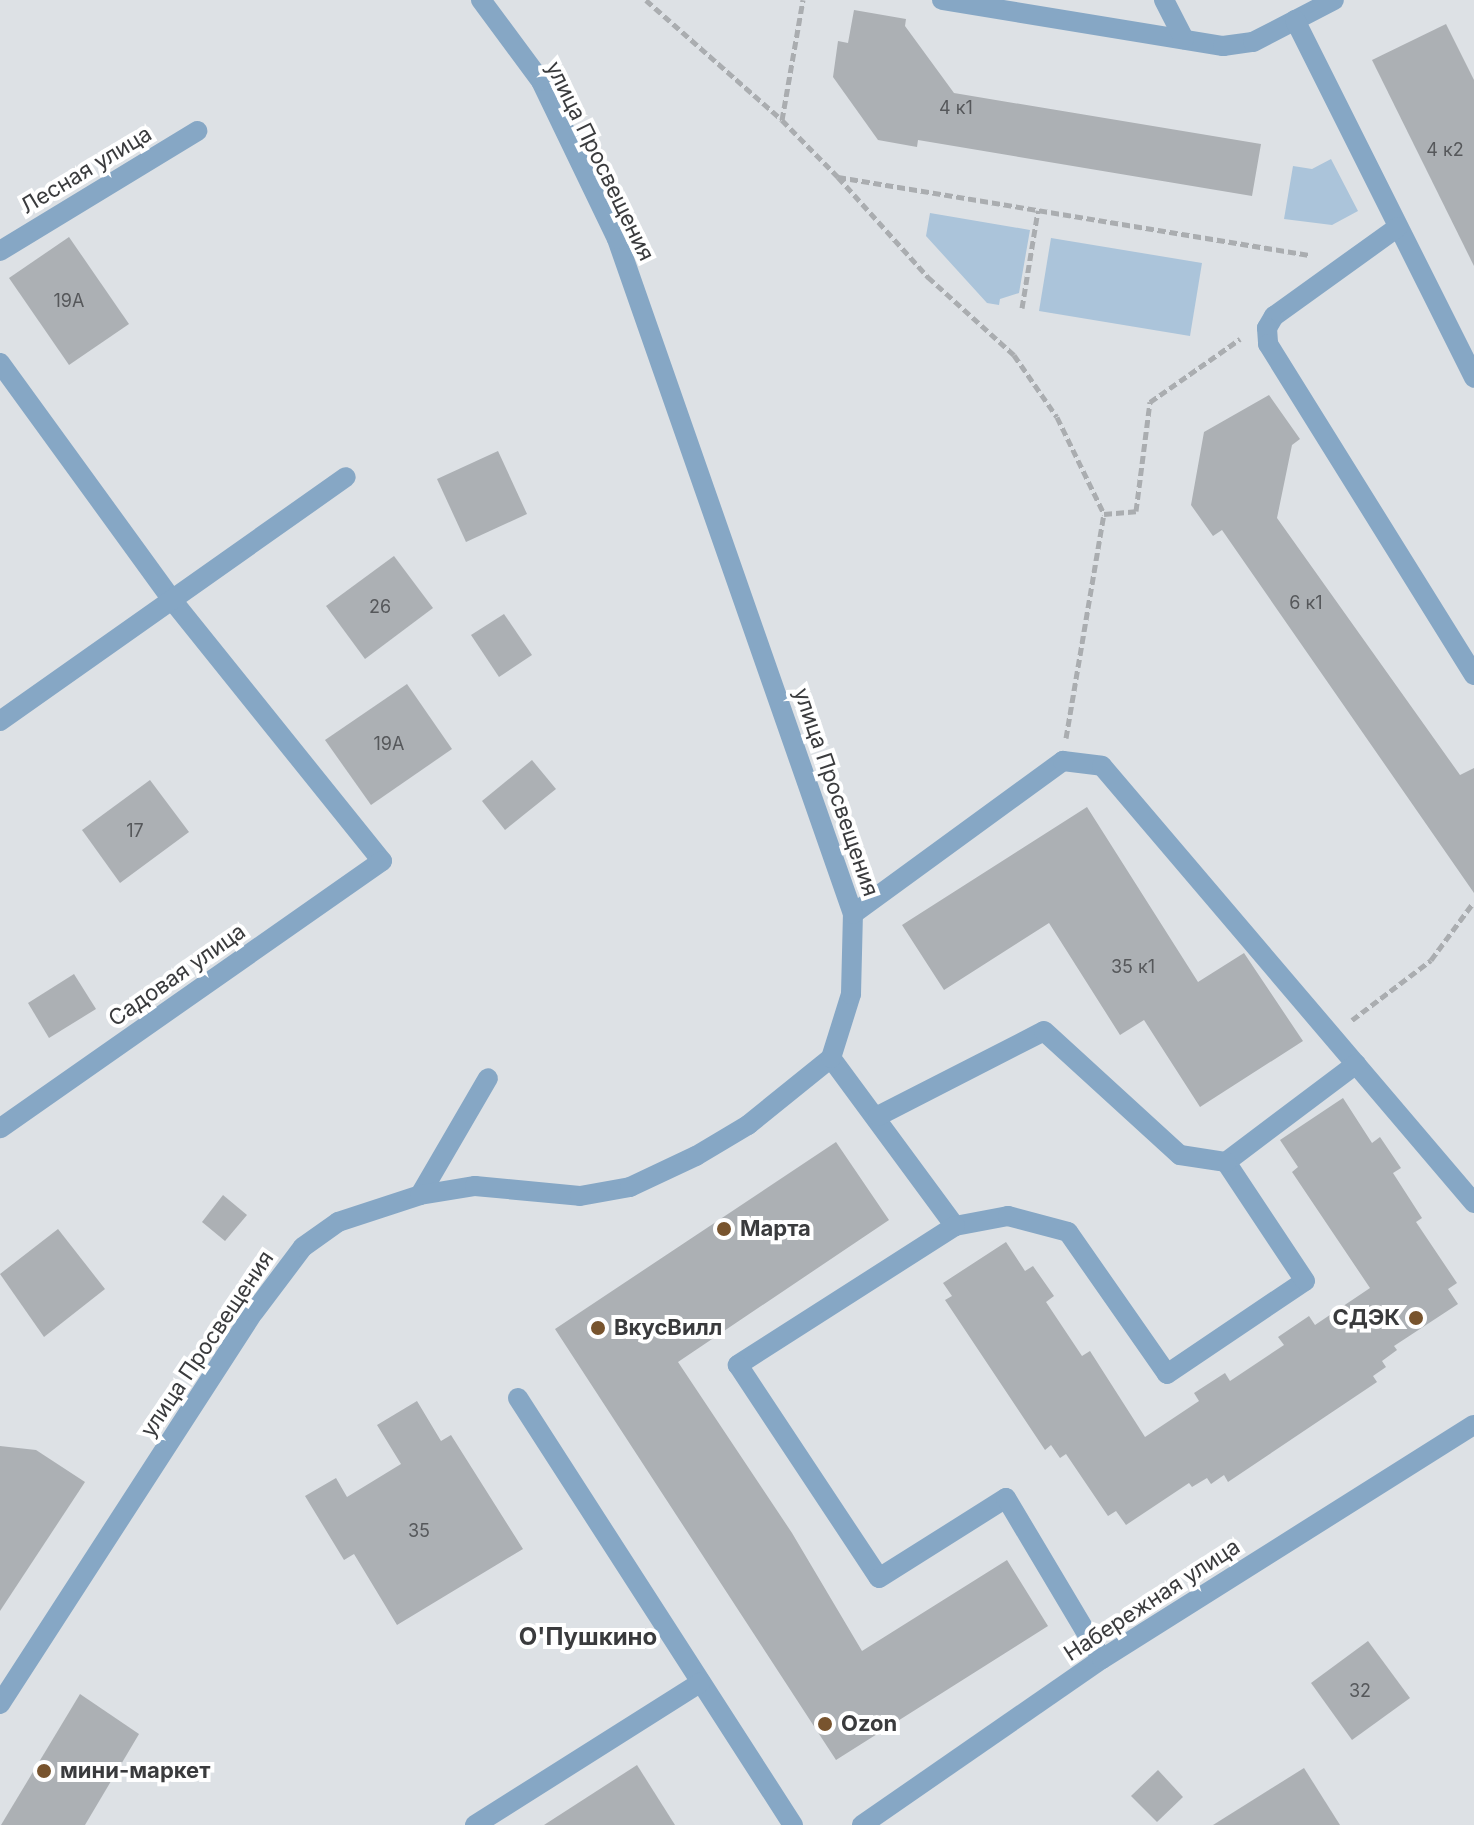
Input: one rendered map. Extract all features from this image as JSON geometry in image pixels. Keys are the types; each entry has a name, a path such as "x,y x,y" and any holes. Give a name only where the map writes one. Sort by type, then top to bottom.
{"street":[{"name":"улица Просвещения","path":"0,1704 245,1325 303,1247 338,1222 420,1195 475,1186 580,1196 630,1187 748,1125 831,1058 851,994 853,914 617,239 541,81 481,0"},
{"path":"942,0 1238,46 1334,0"},
{"path":"1164,0 1184,39"},
{"path":"1295,20 1474,378"},
{"name":"Лесная улица","path":"0,251 197,131"},
{"path":"1398,227 1274,316 1267,328 1268,344 1474,675"},
{"path":"0,363 172,600"},
{"path":"0,721 346,477"},
{"name":"Садовая улица","path":"0,1128 382,861 172,600"},
{"path":"853,914 1063,761 1102,766 1474,1203"},
{"path":"878,1116 1044,1031 1180,1155 1226,1162 1356,1064"},
{"path":"831,1058 878,1116 955,1226"},
{"path":"420,1195 488,1078"},
{"path":"1102,1659 1006,1498 879,1578 738,1365 955,1226 1008,1216 1068,1232 1167,1374 1305,1281 1226,1162"},
{"path":"518,1398 793,1825"},
{"name":"Набережная улица","path":"862,1825 1102,1659 1474,1425"},
{"path":"475,1825 701,1682"}],"path":[{"path":"646,0 782,120 928,277 1014,355 1057,417 1104,514 1063,761"},
{"path":"782,120 803,0"},
{"path":"838,177 1318,256"},
{"path":"1022,308 1038,210"},
{"path":"1104,514 1136,511 1150,402 1240,338"},
{"path":"1333,1036 1431,960 1473,903"}],"shaded area":[{"path":"1331,159 1358,211 1332,225 1284,219 1293,166 1312,169"},
{"path":"930,213 1030,230 1019,293 1000,299 999,305 987,303 926,236"},
{"path":"1051,238 1202,263 1190,336 1039,311"}],"building":[{"path":"854,10 906,19 905,26 954,93 1261,144 1252,196 918,140 917,147 878,140 833,77 838,41 848,43"},
{"path":"1446,24 1474,80 1474,266 1372,60"},
{"path":"69,237 129,324 69,365 9,278"},
{"path":"1269,395 1300,439 1292,445 1277,518 1460,775 1474,768 1474,893 1222,530 1213,536 1191,505 1204,432"},
{"path":"498,451 527,514 466,542 437,479"},
{"path":"394,556 433,608 365,659 326,606"},
{"path":"504,614 532,655 499,677 471,635"},
{"path":"407,684 452,749 371,805 325,740"},
{"path":"532,760 556,789 505,830 482,801"},
{"path":"150,780 189,832 120,883 82,830"},
{"path":"1087,807 1198,982 1244,953 1303,1041 1200,1107 1144,1020 1120,1035 1049,923 944,990 902,925"},
{"path":"74,974 96,1009 49,1038 28,1003"},
{"path":"1343,1098 1372,1143 1380,1137 1401,1168 1393,1173 1422,1218 1416,1222 1457,1283 1448,1289 1458,1304 1394,1346 1397,1350 1382,1361 1386,1367 1373,1376 1377,1382 1228,1482 1224,1475 1211,1484 1207,1478 1192,1487 1189,1483 1126,1525 1116,1511 1108,1516 1066,1454 1060,1458 1051,1445 1045,1450 945,1300 952,1296 943,1283 1006,1242 1025,1271 1033,1266 1054,1296 1046,1302 1082,1356 1090,1351 1145,1437 1199,1401 1194,1393 1225,1373 1230,1381 1284,1345 1278,1337 1309,1316 1315,1325 1370,1288 1292,1172 1298,1167 1280,1140"},
{"path":"836,1142 889,1220 678,1362 792,1533 862,1651 1007,1560 1048,1626 836,1760 555,1329"},
{"path":"223,1195 247,1215 225,1241 202,1222"},
{"path":"58,1229 105,1289 44,1337 0,1274"},
{"path":"417,1401 441,1441 451,1435 523,1549 397,1625 354,1554 344,1560 305,1496 336,1478 347,1497 401,1464 377,1425"},
{"path":"0,1446 36,1450 85,1482 0,1611"},
{"path":"1368,1641 1410,1698 1352,1740 1311,1683"},
{"path":"80,1694 139,1734 85,1825 1,1825"},
{"path":"637,1765 675,1825 544,1825"},
{"path":"1304,1768 1340,1825 1213,1825"},
{"path":"1158,1770 1183,1797 1157,1822 1131,1796"}],"place":[{"name":"Марта","path":"724,1229"},
{"name":"СДЭК","path":"1416,1318"},
{"name":"ВкусВилл","path":"598,1328"},
{"name":"Ozon","path":"825,1724"},
{"name":"мини-маркет","path":"44,1771"}],"district":[{"name":"О'Пушкино","path":"588,1637"}]}
